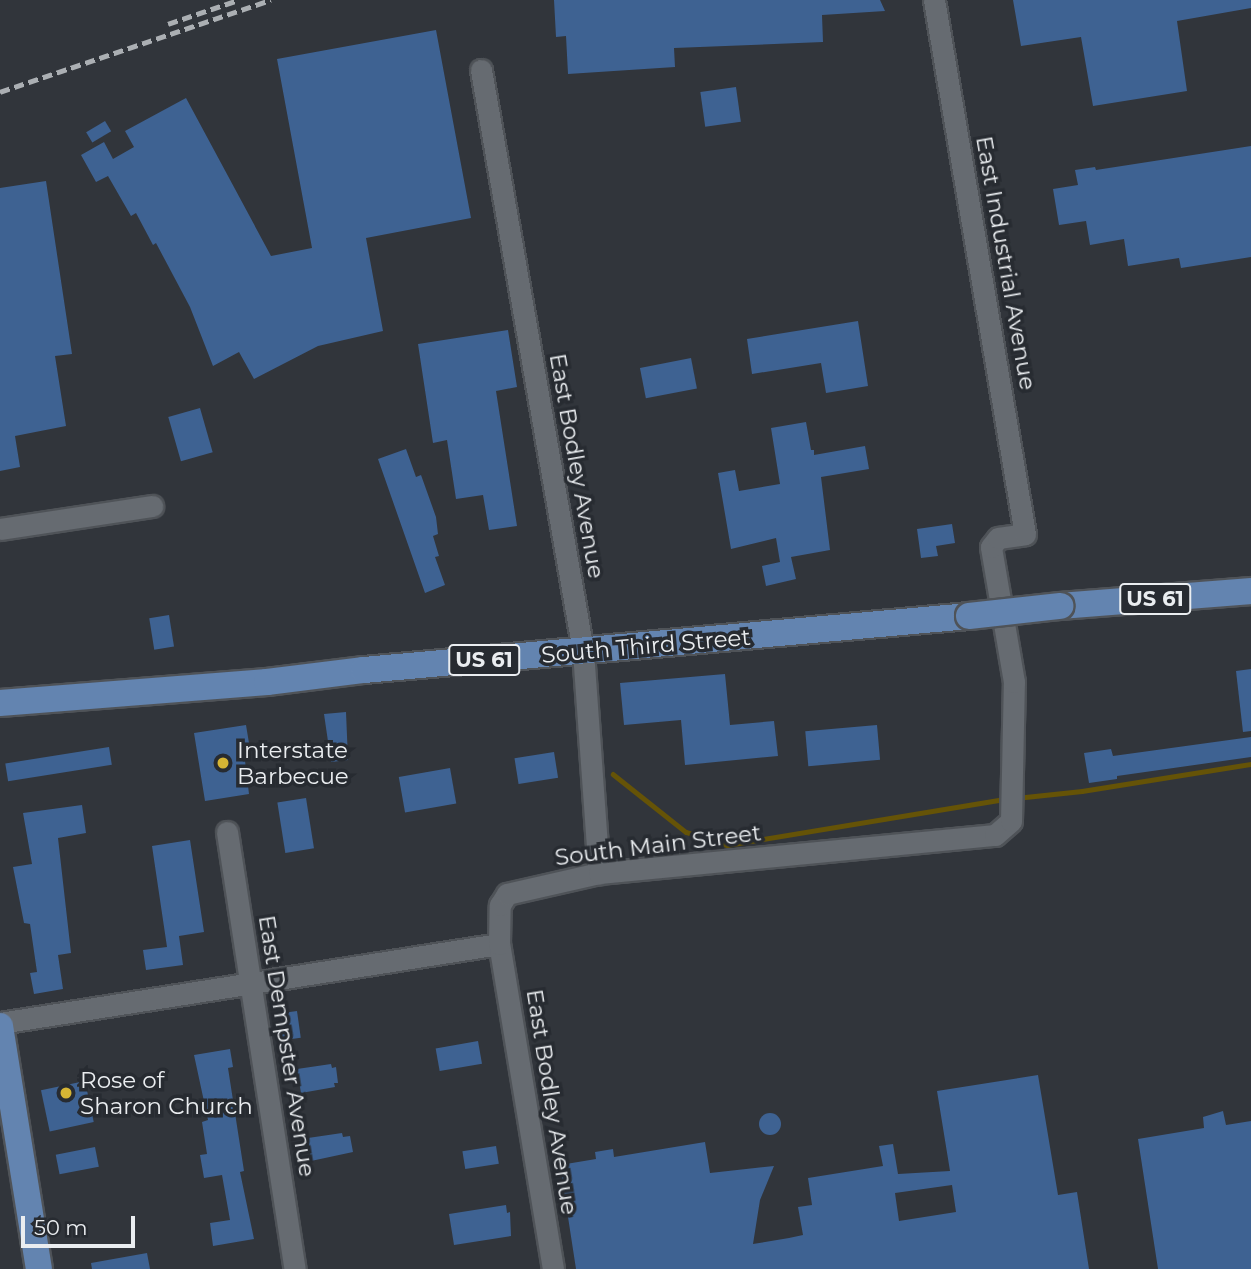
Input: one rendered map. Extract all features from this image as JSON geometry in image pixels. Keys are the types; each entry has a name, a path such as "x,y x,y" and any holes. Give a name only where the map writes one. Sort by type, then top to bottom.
{"main road":[{"name":"South Third Street","path":"0,703 267,682 364,670 1251,591"},
{"path":"0,1025 39,1269"}],"street":[{"name":"East Industrial Avenue","path":"934,0 1025,534"},
{"name":"East Bodley Avenue","path":"481,70 583,651 600,873"},
{"path":"0,529 152,506"},
{"name":"South Main Street","path":"499,944 500,905 507,894 600,873 995,835 1011,821 1014,682 991,547 998,538 1025,534"},
{"name":"East Dempster Avenue","path":"227,832 295,1269"},
{"name":"East Bodley Avenue","path":"499,944 553,1269"},
{"path":"0,1025 499,944"}],"building":[{"path":"554,0 880,0 885,11 822,15 823,42 674,48 675,67 568,74 566,36 556,37"},
{"path":"1013,0 1251,0 1251,8 1177,21 1187,91 1093,106 1081,37 1021,46"},
{"path":"436,30 471,218 366,238 383,331 318,346 254,379 239,352 213,366 190,307 156,243 153,245 136,213 131,216 108,176 96,182 81,155 104,142 113,159 134,147 125,131 186,98 271,256 312,248 277,59"},
{"path":"736,87 741,122 705,127 700,92"},
{"path":"105,121 111,131 92,143 86,132"},
{"path":"1251,146 1251,257 1181,268 1179,258 1128,266 1124,239 1090,245 1086,221 1059,225 1053,189 1078,185 1075,170 1095,167 1096,170"},
{"path":"46,181 72,354 55,356 66,426 15,436 20,467 0,471 0,188"},
{"path":"858,321 868,386 826,393 821,363 752,374 747,339"},
{"path":"508,330 517,387 496,391 517,526 489,530 483,495 456,499 447,440 433,443 418,344"},
{"path":"691,358 697,388 646,398 640,368"},
{"path":"200,408 213,452 181,461 168,417"},
{"path":"806,422 814,455 865,446 869,469 821,477 830,550 791,557 796,579 766,586 762,566 780,562 776,538 731,549 718,473 735,470 739,491 780,484 771,428"},
{"path":"406,449 416,477 421,475 436,517 438,534 433,536 439,556 435,557 445,585 425,593 378,459"},
{"path":"952,524 955,543 936,546 938,556 921,558 917,529"},
{"path":"169,615 174,647 154,650 149,618"},
{"path":"1251,669 1251,731 1243,732 1236,671"},
{"path":"725,674 730,725 774,721 778,756 685,765 681,720 624,725 620,683"},
{"path":"346,712 348,760 331,762 324,714"},
{"path":"246,725 249,743 243,744 249,794 205,801 194,733"},
{"path":"877,725 880,760 808,766 805,731"},
{"path":"1251,737 1251,757 1117,776 1117,779 1089,783 1084,753 1111,749 1113,756"},
{"path":"109,747 112,765 8,781 5,763"},
{"path":"554,752 558,778 519,784 514,758"},
{"path":"450,768 456,803 405,812 399,777"},
{"path":"306,798 314,848 285,853 277,803"},
{"path":"82,805 86,833 58,838 71,953 58,955 63,989 34,994 30,973 37,972 30,924 24,923 13,867 32,864 23,813"},
{"path":"190,840 204,932 179,936 183,965 146,970 143,950 167,947 152,846"},
{"path":"297,1011 301,1038 281,1041 277,1014"},
{"path":"478,1041 482,1064 440,1071 436,1048"},
{"path":"230,1049 233,1067 228,1068 244,1171 240,1172 254,1239 213,1246 210,1223 230,1220 222,1175 204,1178 200,1155 207,1154 202,1122 208,1120 194,1055"},
{"path":"331,1064 332,1068 336,1067 338,1083 334,1083 335,1087 301,1093 297,1069"},
{"path":"1038,1075 1058,1195 1077,1192 1089,1269 576,1269 560,1165 596,1159 595,1152 613,1149 614,1157 705,1142 710,1173 774,1166 760,1200 753,1244 789,1238 803,1235 798,1207 812,1205 808,1178 883,1166 879,1146 893,1144 898,1174 950,1171 937,1091","holes":["952,1185 956,1212 899,1221 895,1193"]},
{"path":"85,1081 94,1122 50,1131 41,1090"},
{"path":"1223,1111 1226,1125 1251,1121 1251,1269 1158,1269 1138,1139 1204,1128 1203,1117"},
{"path":"770,1113 778,1116 781,1124 778,1132 770,1135 762,1132 759,1124 762,1116"},
{"path":"342,1133 343,1137 350,1136 353,1152 311,1161 308,1138"},
{"path":"496,1146 499,1164 465,1169 462,1151"},
{"path":"95,1147 99,1167 60,1174 56,1155"},
{"path":"506,1205 507,1213 510,1212 511,1236 454,1245 449,1214"},
{"path":"147,1253 150,1269 92,1269 91,1263"}],"waterway":[{"path":"1016,798 1082,791 1251,764"},
{"path":"613,774 686,832 727,845 1004,799"}],"railway":[{"path":"168,24 238,0"},
{"path":"0,92 271,0"}],"place":[{"name":"Interstate Barbecue","path":"223,763"},
{"name":"Rose of Sharon Church","path":"66,1093"}]}
